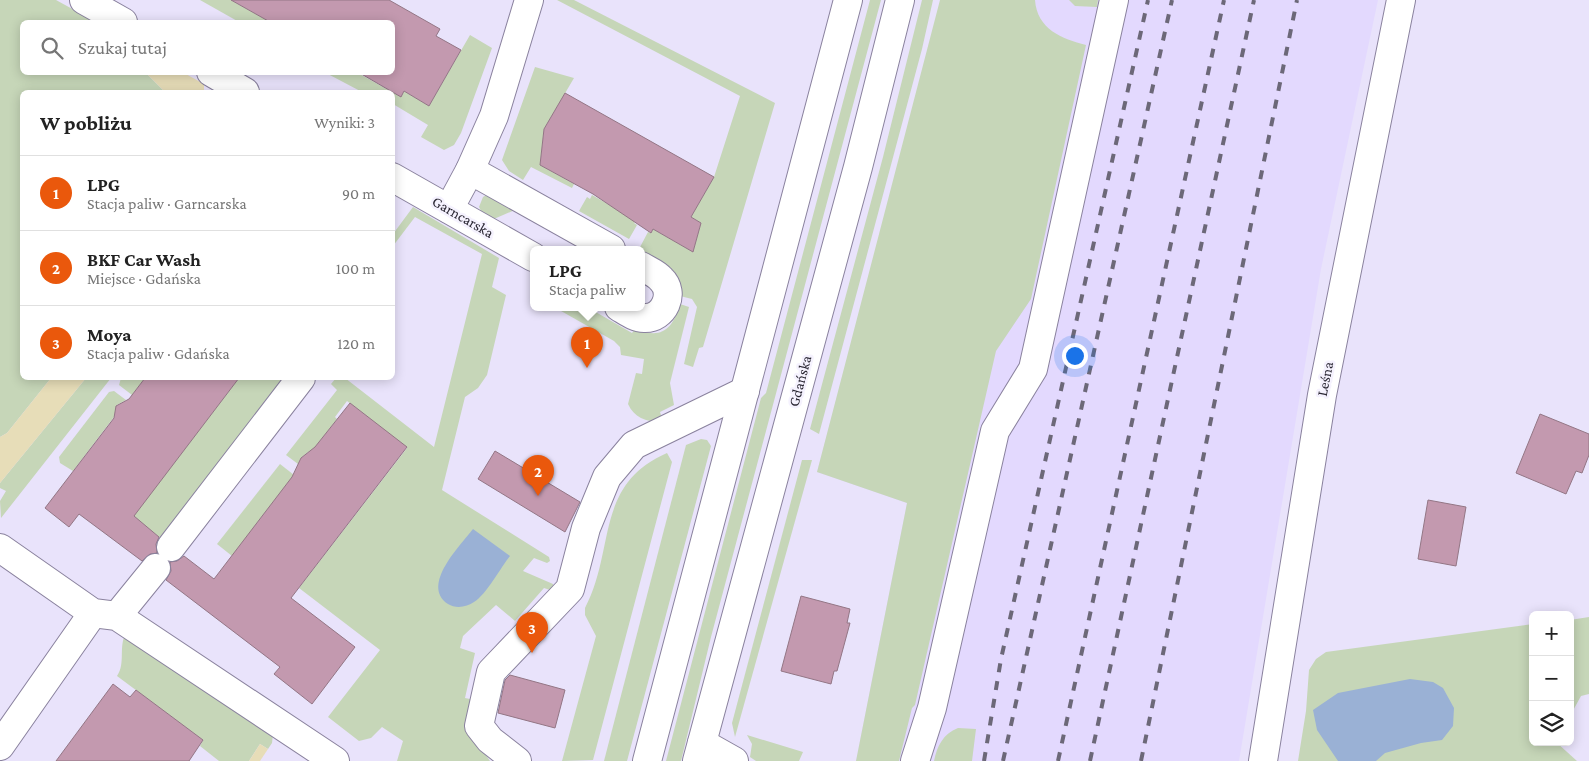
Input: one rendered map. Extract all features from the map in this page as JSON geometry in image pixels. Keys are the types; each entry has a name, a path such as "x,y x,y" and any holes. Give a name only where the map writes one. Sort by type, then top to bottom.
{"main road":[{"path":"84,0 119,20"},
{"path":"449,209 470,170 494,116 529,0"},
{"path":"646,761 848,0"},
{"name":"Gdańska","path":"700,752 858,167 900,0"},
{"path":"916,761 932,708 994,431 1033,369 1114,0"},
{"name":"Leśna","path":"1262,761 1322,395 1401,0"},
{"path":"216,75 242,90"},
{"path":"470,170 606,246"},
{"name":"Garncarska","path":"395,179 530,255"},
{"path":"627,311 641,318 656,316 662,310 668,298 665,284 661,278 645,268"},
{"path":"0,746 105,614 163,558 299,380"},
{"path":"517,761 490,740 479,726 491,672 570,589 586,528 607,477 634,445 745,391"},
{"path":"0,548 335,761"},
{"path":"700,752 734,761"},
{"path":"0,755 8,761"}],"shaded area":[{"path":"942,0 1378,0 1321,269 1239,761 856,761 907,503 817,472"}],"green space":[{"path":"0,0 56,0 92,20 20,20 20,75 148,75 163,90 20,90 20,380 49,380 7,433 0,437"},
{"path":"200,0 231,0 266,20 235,20"},
{"path":"557,0 574,0 775,103 703,347 699,348 693,367 684,364 697,307 692,299 680,296 677,281 673,275 645,258 645,246 641,246 648,232 651,233 653,229 693,252 701,223 691,217 714,177 740,96"},
{"path":"870,0 881,0 711,637 681,761 666,761 761,398 766,393"},
{"path":"922,0 933,0 922,49 819,434 810,429 883,157"},
{"path":"940,0 1035,0 1040,18 1052,31 1068,40 1086,45 1031,299 996,351 915,705 912,708 899,761 856,761 907,503 817,472"},
{"path":"1069,0 1098,0 1097,7 1075,6"},
{"path":"470,35 492,48 461,133 454,145 444,150 421,137 428,125 395,105 395,94 401,97 404,91 429,106"},
{"path":"535,67 574,78 544,129 540,165 574,184 572,188 531,167 523,180 509,171 502,160"},
{"path":"330,75 362,75 388,90 358,90"},
{"path":"488,194 517,209 487,222 479,207 483,197"},
{"path":"592,195 636,220 634,223 637,225 629,239 579,211 587,197 590,199"},
{"path":"413,207 499,258 492,287 506,295 487,375 478,388 465,397 442,490 549,557 550,561 547,563 534,558 523,571 553,584 554,587 550,590 544,588 515,621 496,605 463,636 460,648 475,653 465,698 475,700 479,745 490,761 397,761 403,741 382,727 371,738 359,741 328,717 380,650 299,588 407,448 347,401 335,417 337,419 311,453 308,452 301,458 298,464 286,455 337,390 331,384 334,380 348,380 434,447 482,254 415,217 395,243 395,231"},
{"path":"680,304 689,307 670,383 674,405 660,412 663,422 652,422 642,419 634,413 628,404 636,373 642,374 644,359 621,355 620,347 614,341 561,311 594,311 632,333 635,329 659,333 669,326"},
{"path":"84,380 109,380 1,518 0,501 6,491 0,488 0,483"},
{"path":"120,380 143,380 132,395 119,385"},
{"path":"237,380 289,380 163,540 133,516"},
{"path":"114,391 126,400 117,405 114,417 73,471 60,463 59,457 109,392"},
{"path":"701,439 707,440 711,446 627,761 604,761 686,445"},
{"path":"667,453 672,462 593,760 562,761 596,636 585,615 585,608 601,563 610,520 617,501 628,482 644,466"},
{"path":"802,460 812,460 735,737 732,723"},
{"path":"280,464 294,475 232,556 217,544"},
{"path":"1589,617 1589,694 1581,696 1574,709 1574,656 1574,619"},
{"path":"1529,625 1529,746 1560,746 1577,761 1298,761 1306,711 1309,670 1316,659 1326,652"},
{"path":"126,633 273,734 272,743 268,749 260,744 249,761 219,761 200,746 203,740 117,676 120,671 122,644"},
{"path":"958,728 976,729 972,761 934,761 941,741"},
{"path":"747,735 803,752 799,761 756,761 750,757 752,744"}],"sand":[{"path":"148,75 188,75 204,84 204,90 163,90"},
{"path":"49,380 84,380 0,483 0,437 7,433"},
{"path":"260,744 268,749 260,761 249,761"}],"water":[{"path":"473,529 510,556 479,598 468,605 454,606 448,604 441,596 438,587 440,576 452,555"},
{"path":"1410,679 1433,682 1443,688 1454,708 1453,726 1442,740 1421,743 1385,753 1376,761 1338,761 1317,730 1313,710 1338,693"}],"building":[{"path":"231,0 389,0 440,29 436,36 461,50 429,106 404,91 401,97 395,94 395,90 389,90 363,75 395,75 395,20 266,20"},
{"path":"565,93 714,177 691,217 701,223 693,252 653,229 651,233 593,194 540,165 544,129"},
{"path":"143,380 237,380 134,516 159,537 156,544 157,553 150,554 142,561 79,514 69,527 45,508 114,418 116,406 129,399"},
{"path":"350,403 407,447 291,598 355,647 312,704 274,674 280,667 166,580 171,571 170,562 177,561 184,556 214,579 292,477 301,458 315,447"},
{"path":"1540,414 1589,434 1589,455 1582,473 1576,471 1566,494 1516,473"},
{"path":"495,451 580,502 565,532 478,479"},
{"path":"1428,500 1466,507 1456,566 1418,559"},
{"path":"801,596 850,609 847,623 850,623 837,671 834,671 831,684 781,671"},
{"path":"510,675 565,690 555,728 498,713 505,680"},
{"path":"113,684 130,697 136,690 203,740 189,761 56,761"}],"railway":[{"path":"984,761 1001,659 1148,0"},
{"path":"1003,761 1172,0"},
{"path":"1058,761 1224,0"},
{"path":"1090,761 1254,0"},
{"path":"1141,761 1297,0"}],"place":[{"name":"LPG","path":"587,368"},
{"name":"BKF Car Wash","path":"538,496"},
{"name":"Moya","path":"532,653"}]}
